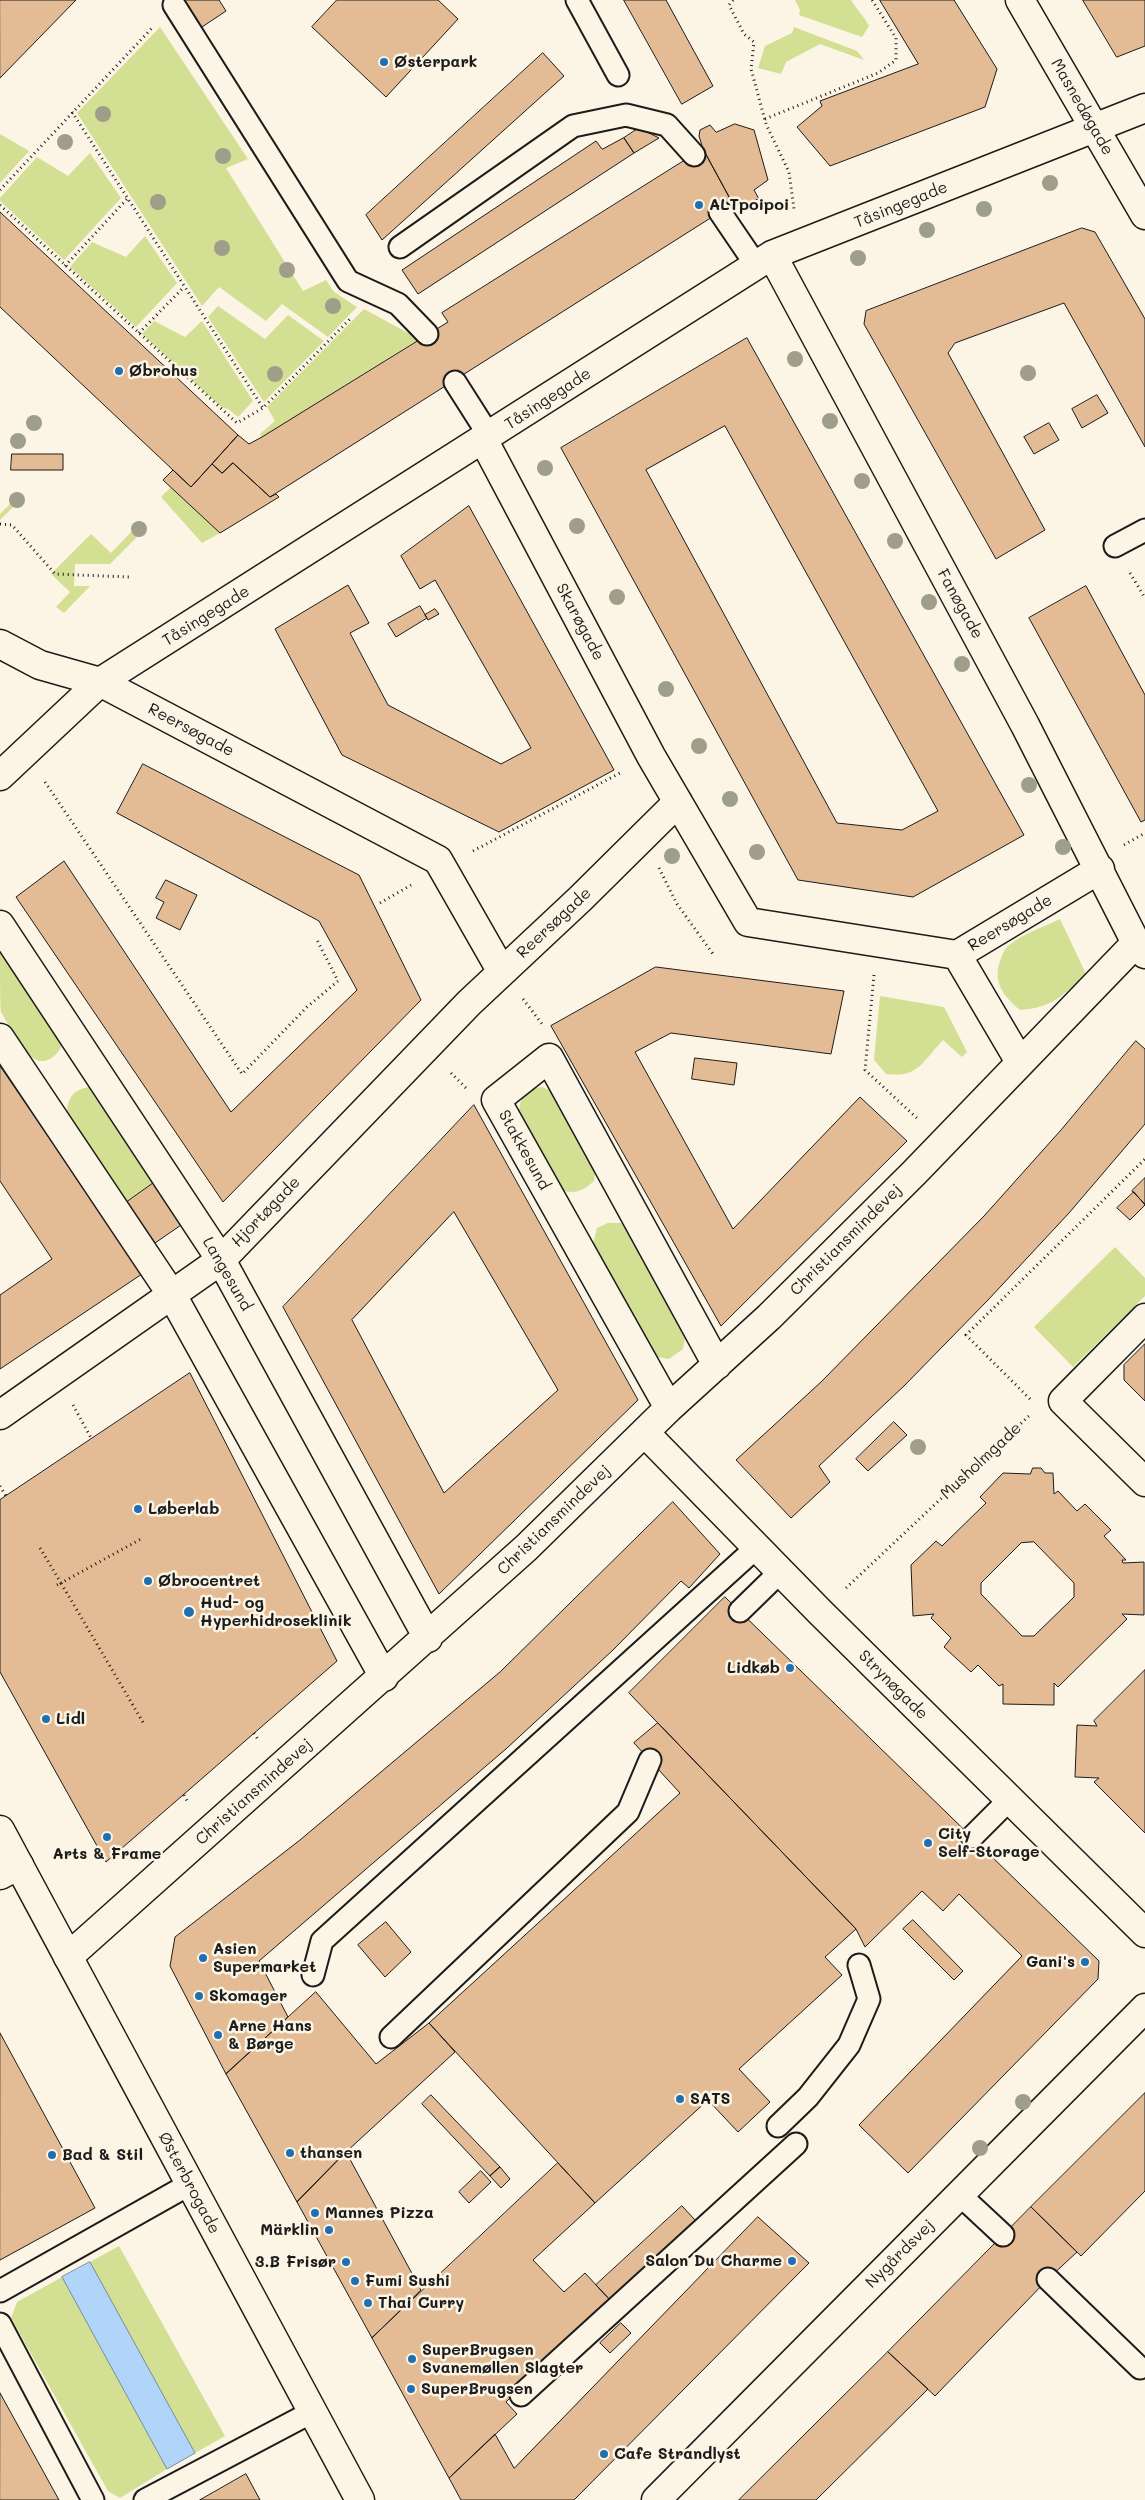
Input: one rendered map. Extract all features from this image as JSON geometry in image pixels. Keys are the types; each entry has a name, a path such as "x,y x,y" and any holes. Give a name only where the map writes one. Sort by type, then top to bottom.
{"street":[{"name":"Masnedøgade","path":"1020,0 1145,214"},
{"name":"Tåsingegade","path":"0,776 100,682 487,439 764,260 1145,108"},
{"name":"Fanøgade","path":"764,260 1025,725 1140,949"},
{"name":"Skarøgade","path":"487,439 651,756 678,802"},
{"name":"Reersøgade","path":"0,644 40,665 100,682 438,860 502,972 580,899 678,802 748,922 878,943 957,955 1100,869"},
{"name":"Langesund","path":"0,925 221,1260 428,1638"},
{"name":"Christiansmindevej","path":"68,1957 428,1638 526,1548 669,1408 769,1317 1020,1062 1140,949"},
{"path":"957,955 1020,1062"},
{"name":"Hjortøgade","path":"0,1415 221,1260 425,1048 502,972"},
{"path":"0,1038 172,1294 384,1677"},
{"path":"550,1058 717,1365"},
{"name":"Stakkesund","path":"550,1058 496,1100 669,1408"},
{"path":"1145,1318 1050,1404 1145,1482"},
{"name":"Strynøgade","path":"645,1433 820,1612 1145,1934"},
{"name":"Østerbrogade","path":"0,1830 10,1870 68,1957 360,2500"},
{"name":"Nygårdsvej","path":"656,2500 1145,2008"}],"lane":[{"path":"576,0 618,74"},
{"path":"174,5 348,281 398,304 427,334"},
{"path":"400,247 573,126 626,115 667,125 694,155"},
{"path":"720,212 764,260"},
{"path":"455,382 487,439"},
{"path":"1115,546 1145,530"},
{"path":"314,1975 322,1941 757,1547"},
{"path":"740,1611 780,1571"},
{"path":"391,2037 628,1812 650,1760"},
{"path":"972,1837 1010,1800"},
{"path":"778,2126 808,2097 849,2045 869,1999 859,1965"},
{"path":"522,2395 796,2144"},
{"path":"0,2291 190,2184"},
{"path":"960,2195 1003,2235"},
{"path":"1048,2279 1140,2368"},
{"path":"0,2324 93,2500"},
{"path":"146,2500 312,2412"}],"path":[{"path":"733,0 729,5 744,34 754,42 751,69 765,119 788,172"},
{"path":"765,119 878,73 896,60 896,38 872,0"},
{"path":"0,190 174,5"},
{"path":"72,112 263,408"},
{"path":"65,266 128,199"},
{"path":"0,206 237,423 263,408 374,294"},
{"path":"139,333 184,286"},
{"path":"0,524 12,525 55,574 129,577"},
{"path":"25,752 242,1074 307,1007 338,982 317,940"},
{"path":"380,903 442,867 651,756"},
{"path":"643,836 677,904 713,954"},
{"path":"878,943 865,1070 942,1143"},
{"path":"502,972 545,1028 550,1058"},
{"path":"425,1048 476,1097 496,1100"},
{"path":"1050,1404 966,1335 1145,1159"},
{"name":"Musholmgade","path":"820,1612 1050,1404"},
{"path":"0,1486 6,1496"},
{"path":"59,1584 141,1539"},
{"path":"40,1548 59,1584 144,1724"}],"green space":[{"path":"795,0 851,0 869,26 862,37 799,15 800,10"},
{"path":"160,27 248,159 226,168 303,291 326,280 334,292 357,307 328,337 282,304 266,321 219,287 202,306 77,113"},
{"path":"794,27 857,51 864,60 820,44 786,62 781,74 758,68 765,46 792,33"},
{"path":"0,134 29,151 0,183"},
{"path":"90,153 121,198 64,260 0,201 0,198 37,157 68,176"},
{"path":"145,236 177,283 136,327 70,267 92,242 126,257"},
{"path":"218,306 265,339 288,315 324,341 264,402 208,317"},
{"path":"364,309 419,339 262,437 260,434 275,421 267,407"},
{"path":"154,321 185,337 202,321 253,401 238,417 228,409 221,407 142,334"},
{"path":"171,487 220,533 202,543 161,497"},
{"path":"20,494 23,497 0,520 0,514"},
{"path":"139,524 145,529 110,564 75,564 74,586 90,586 64,613 56,607 70,592 51,574 91,534 111,553"},
{"path":"1060,919 1086,974 1063,994 1049,1003 1031,1009 1020,1010 1003,993 998,980 999,965 1003,954 1008,946 1020,938"},
{"path":"0,943 64,1038 60,1049 48,1060 37,1060 31,1057 1,1012"},
{"path":"880,996 944,1007 967,1052 962,1057 943,1040 919,1067 913,1071 897,1075 886,1074 874,1060"},
{"path":"91,1087 155,1182 127,1202 67,1113 68,1102 73,1094 80,1089"},
{"path":"542,1087 552,1091 596,1167 594,1181 580,1190 573,1192 564,1191 519,1111 525,1094"},
{"path":"608,1223 621,1223 631,1234 686,1333 683,1349 669,1359 651,1356 592,1248 597,1228"},
{"path":"1115,1247 1145,1278 1145,1296 1073,1367 1034,1327"},
{"path":"119,2246 225,2436 195,2453 90,2262"},
{"path":"62,2277 167,2469 120,2498 108,2491 11,2318 17,2302"}],"water":[{"path":"90,2262 195,2453 167,2469 62,2277"}],"building":[{"path":"0,0 76,0 0,78"},
{"path":"185,0 219,0 226,11 202,27"},
{"name":"Østerpark","path":"337,0 438,0 458,19 386,97 312,27"},
{"path":"624,0 666,0 713,86 682,104"},
{"path":"880,0 954,0 997,69 985,107 830,166 797,127 822,106 820,101 918,64"},
{"path":"1083,0 1145,0 1145,46 1117,57"},
{"path":"543,53 564,76 382,240 366,215"},
{"path":"735,124 754,130 768,180 754,190 759,199 734,206 703,149 699,136 700,130 710,125 716,132"},
{"path":"639,128 659,138 634,153 624,138"},
{"path":"624,138 634,153 418,294 402,270 596,141 602,149"},
{"path":"703,149 734,206 720,212 270,497 233,463 222,473 212,464 238,435 249,444 262,437 448,322 442,313"},
{"name":"Øbrohus","path":"0,212 238,435 191,487 0,307"},
{"path":"1082,228 1095,232 1145,319 1145,447 1064,303 955,343 948,353 1045,530 996,559 864,324 866,311"},
{"path":"747,338 1024,835 913,897 798,880 561,448","holes":["725,426 938,811 902,830 837,823 646,470"]},
{"path":"1097,395 1108,413 1082,428 1072,409"},
{"path":"1049,423 1059,440 1034,454 1024,437"},
{"path":"12,454 63,454 63,470 11,470"},
{"path":"233,463 270,497 276,494 279,497 220,533 163,480 173,470 191,487 212,464 222,473"},
{"path":"469,506 614,770 499,832 342,755 275,629 348,585 369,623 350,633 388,705 501,764 531,748 435,580 420,589 401,556"},
{"path":"1086,586 1145,695 1145,820 1141,822 1029,618"},
{"path":"420,606 427,618 396,637 388,624"},
{"path":"435,609 439,614 428,620 425,615"},
{"path":"143,764 359,875 421,1000 223,1202 16,897 64,861 231,1112 357,990 319,921 117,813"},
{"path":"166,880 197,895 180,930 156,918 164,902 156,898"},
{"path":"656,967 844,991 831,1054 671,1033 635,1052 733,1229 860,1097 907,1141 721,1326 551,1026"},
{"path":"1136,1041 1145,1049 1145,1124 1069,1213 988,1300 905,1385 819,1466 830,1482 791,1518 736,1460 821,1382 984,1216 1061,1130"},
{"path":"695,1058 737,1063 734,1085 692,1079"},
{"path":"0,1066 142,1274 0,1369 0,1295 52,1259 0,1181"},
{"path":"474,1105 638,1400 439,1594 283,1307","holes":["454,1212 558,1390 444,1493 352,1320"]},
{"path":"1145,1178 1145,1204 1132,1191"},
{"path":"155,1182 184,1223 155,1243 127,1202"},
{"path":"1134,1192 1145,1205 1130,1220 1117,1208"},
{"path":"1145,1344 1145,1401 1124,1380 1124,1365"},
{"name":"Øbrocentret","path":"190,1373 337,1661 106,1862 0,1672 0,1500"},
{"path":"894,1422 907,1435 868,1471 856,1459"},
{"path":"1033,1468 1041,1468 1045,1473 1053,1473 1054,1494 1058,1491 1077,1511 1085,1504 1111,1530 1104,1536 1126,1560 1122,1560 1123,1563 1144,1562 1144,1615 1122,1614 1127,1619 1058,1687 1054,1683 1054,1705 1003,1704 1003,1684 999,1686 978,1665 971,1672 944,1647 951,1638 931,1618 934,1614 913,1616 911,1565 936,1541 942,1546 986,1503 980,1497 1003,1473 1030,1474","holes":["1034,1542 1074,1583 1074,1597 1034,1636 1022,1636 981,1594 981,1583 1021,1543"]},
{"path":"673,1502 720,1554 689,1588 681,1581 613,1650 507,1748 259,1961 288,2017 226,2074 170,1966 175,1937 300,1840 500,1672"},
{"path":"725,1597 1099,1961 1098,1979 908,2173 859,2125 1022,1956 959,1894 943,1911 922,1891 865,1947 856,1929 629,1693"},
{"path":"1145,1670 1145,1833 1094,1782 1099,1778 1075,1777 1077,1725 1097,1726 1094,1721"},
{"path":"658,1723 856,1929 825,1957 842,1975 739,2069 770,2102 738,2132 708,2100 595,2203 429,2023 680,1793 634,1743"},
{"path":"913,1920 963,1971 954,1980 903,1929"},
{"path":"386,1922 411,1952 385,1977 358,1945"},
{"path":"316,1992 376,2064 429,2023 455,2052 346,2152 297,2202 226,2074"},
{"path":"0,2033 95,2208 0,2260"},
{"path":"1145,2093 1145,2191 1081,2256 1031,2207"},
{"path":"431,2095 500,2167 490,2176 422,2104"},
{"path":"346,2152 421,2290 372,2338 297,2202"},
{"path":"558,2163 595,2203 533,2260 564,2292 585,2273 610,2300 506,2402 517,2414 449,2478 372,2338"},
{"path":"500,2167 510,2179 501,2188 490,2176"},
{"path":"481,2171 491,2182 469,2203 459,2192"},
{"path":"682,2206 696,2221 610,2300 596,2285"},
{"path":"1031,2207 1077,2252 1048,2279 935,2396 888,2352"},
{"path":"758,2217 809,2263 574,2500 461,2500 449,2478 495,2434 514,2468"},
{"path":"621,2323 631,2333 610,2353 600,2343"},
{"path":"888,2352 928,2389 816,2500 739,2500"},
{"path":"0,2393 59,2500 0,2500"},
{"path":"246,2474 260,2500 200,2500"}],"place":[{"name":"Østerpark","path":"384,62"},
{"name":"ALTpoipoi","path":"699,205"},
{"name":"Øbrohus","path":"119,371"},
{"name":"Løberlab","path":"138,1509"},
{"name":"Øbrocentret","path":"148,1581"},
{"name":"Hud- og Hyperhidroseklinik","path":"189,1612"},
{"name":"Lidkøb","path":"790,1668"},
{"name":"Lidl","path":"46,1719"},
{"name":"Arts & Frame","path":"107,1837"},
{"name":"City Self-Storage","path":"928,1843"},
{"name":"Asien Supermarket","path":"203,1958"},
{"name":"Gani's","path":"1085,1962"},
{"name":"Skomager","path":"199,1996"},
{"name":"Arne Hans & Børge","path":"218,2035"},
{"name":"SATS","path":"680,2099"},
{"name":"thansen","path":"290,2153"},
{"name":"Bad & Stil","path":"52,2155"},
{"name":"Mannes Pizza","path":"315,2213"},
{"name":"Märklin","path":"329,2230"},
{"name":"Salon Du Charme","path":"792,2261"},
{"name":"3.B Frisør","path":"346,2262"},
{"name":"Fumi Sushi","path":"355,2281"},
{"name":"Thai Curry","path":"368,2303"},
{"name":"SuperBrugsen Svanemøllen Slagter","path":"412,2359"},
{"name":"SuperBrugsen","path":"411,2389"},
{"name":"Cafe Strandlyst","path":"604,2454"}]}
